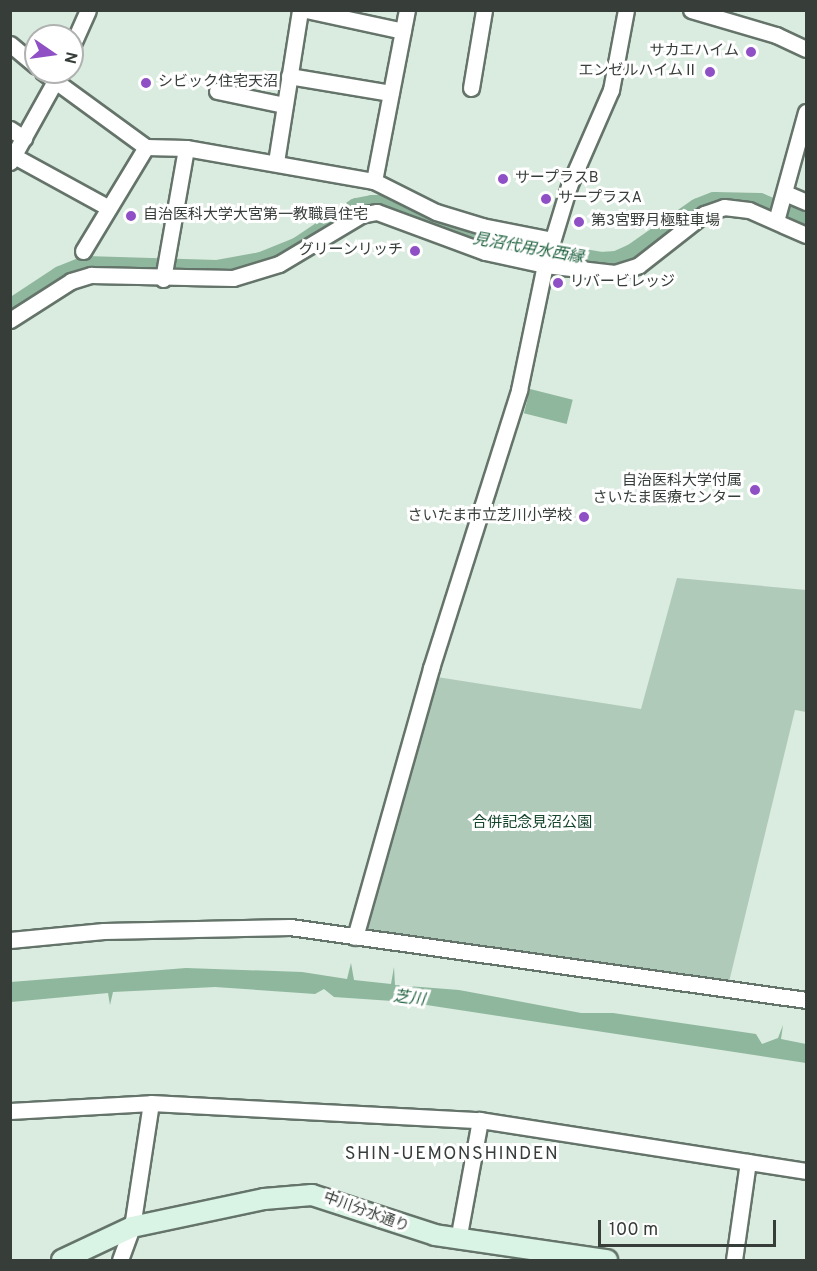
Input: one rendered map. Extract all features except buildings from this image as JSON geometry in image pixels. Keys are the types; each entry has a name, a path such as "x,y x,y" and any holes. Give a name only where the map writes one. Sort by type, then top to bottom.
{"street":[{"path":"82,24 88,10"},
{"path":"276,162 300,10"},
{"path":"306,10 403,31"},
{"path":"374,181 407,10"},
{"path":"471,88 484,10"},
{"path":"355,937 431,668 519,390 552,240 569,186 611,90 626,10"},
{"path":"691,10 733,16 807,49"},
{"path":"10,44 24,56"},
{"path":"289,76 391,93"},
{"path":"54,84 12,159 109,208"},
{"path":"67,84 146,147 186,148 374,181 436,212 482,226 552,240"},
{"path":"217,91 284,105"},
{"path":"776,221 807,112"},
{"path":"10,129 24,138"},
{"path":"83,251 146,147"},
{"path":"163,279 164,259 186,148"},
{"path":"785,194 807,202"},
{"path":"10,320 71,280 91,275 163,279 233,278 279,264 361,215 377,212 461,245 545,265 615,273 639,266 704,214 724,207 749,210 807,235"},
{"path":"10,940 104,931 290,927 807,1000"},
{"path":"120,1260 132,1227 151,1103"},
{"path":"10,1111 151,1103 480,1120 807,1171"},
{"path":"458,1240 480,1120"},
{"path":"734,1260 748,1162"},
{"name":"中川分水通り","path":"62,1260 132,1227 264,1199 312,1195 396,1225 458,1240 549,1256 607,1260"}],"green space":[{"name":"合併記念見沼公園","path":"677,578 806,590 806,712 795,710 728,986 363,932 437,677 641,709"}],"water":[{"path":"530,389 573,400 567,424 524,413"},
{"name":"芝川","path":"351,963 354,980 391,984 394,967 395,985 459,990 581,1013 613,1013 756,1034 762,1044 778,1038 783,1025 781,1039 806,1044 806,1063 407,1002 334,997 324,989 315,994 215,987 113,992 110,1005 108,993 11,1002 11,982 186,968 302,972 347,979"}],"waterway":[{"name":"見沼代用水西縁","path":"10,309 60,276 85,266 216,270 261,262 298,247 356,208 372,205 386,205 473,240 600,262 616,261 632,254 698,208 714,202 759,203 806,223"}],"place":[{"name":"サカエハイム","path":"751,52"},
{"name":"エンゼルハイムⅡ","path":"710,72"},
{"name":"シビック住宅天沼","path":"146,83"},
{"name":"サープラスB","path":"503,179"},
{"name":"サープラスA","path":"546,199"},
{"name":"自治医科大学大宮第一教職員住宅","path":"131,216"},
{"name":"第3宮野月極駐車場","path":"579,222"},
{"name":"グリーンリッチ","path":"415,251"},
{"name":"リバービレッジ","path":"558,283"},
{"name":"自治医科大学付属 さいたま医療センター","path":"755,490"},
{"name":"さいたま市立芝川小学校","path":"584,517"}],"district":[{"name":"SHIN-UEMONSHINDEN","path":"452,1155"}]}
